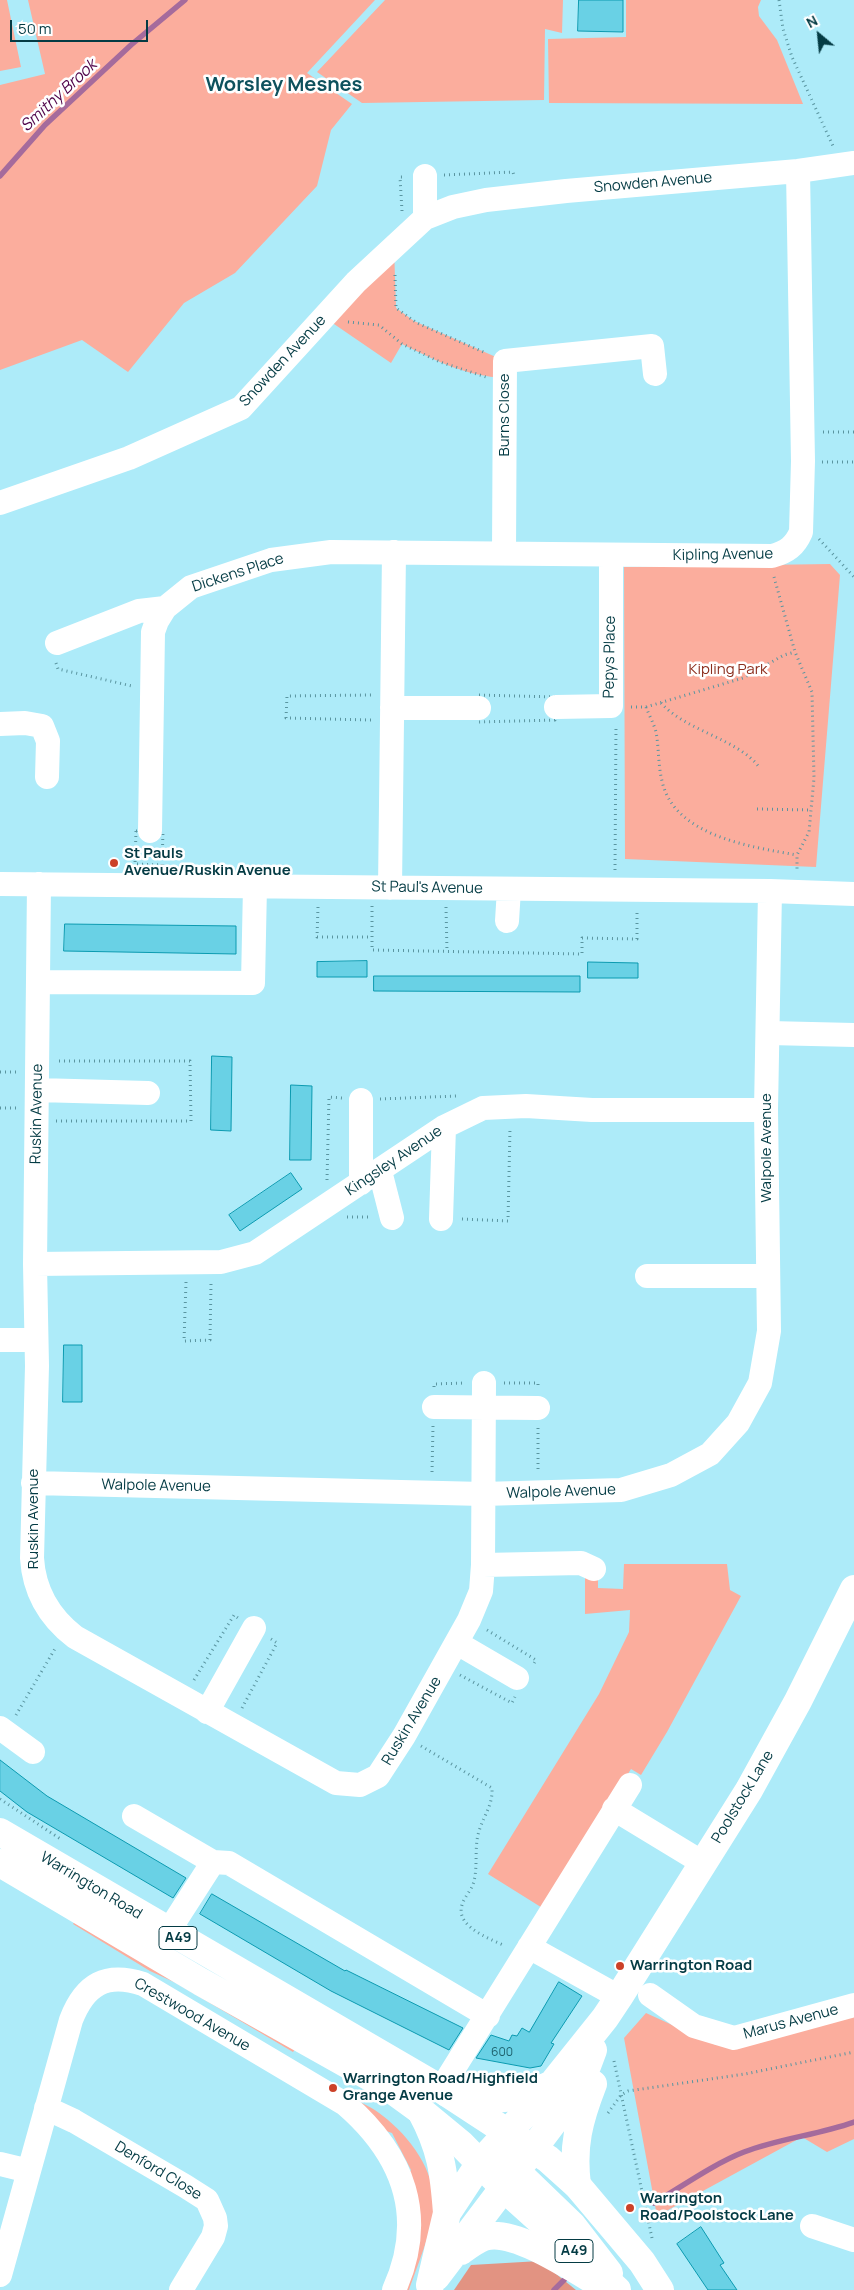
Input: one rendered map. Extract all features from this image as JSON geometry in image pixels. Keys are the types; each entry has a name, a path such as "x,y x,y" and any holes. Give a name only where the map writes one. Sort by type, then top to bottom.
{"main road":[{"name":"Poolstock Lane","path":"447,2213 480,2163 553,2083 612,2008 749,1790 848,1616 854,1589"},
{"name":"Warrington Road","path":"0,1832 168,1932 444,2091 548,2159 577,2186 642,2262 660,2290"},
{"name":"Warrington Road","path":"0,1863 201,1982 379,2082 421,2111 480,2163 511,2181 617,2290"},
{"name":"Poolstock Lane","path":"429,2288 565,2107 587,2066 612,2008"},
{"path":"577,2186 574,2162 576,2141 581,2116 597,2074 612,2008"},
{"path":"444,2091 503,2100 538,2091 553,2083"},
{"path":"421,2111 440,2152 447,2213 429,2288"},
{"path":"507,2133 505,2146 511,2181 572,2225 622,2290"},
{"path":"452,2257 484,2237 495,2235 511,2237 536,2248 609,2290"}],"street":[{"name":"Snowden Avenue","path":"0,503 130,458 241,408 356,282 425,218 453,207 486,200 848,164"},
{"name":"Kipling Avenue","path":"394,552 772,556 782,554 797,542 801,532 802,520 803,462 798,170"},
{"path":"425,176 425,218"},
{"name":"Burns Close","path":"504,553 505,370 652,346 654,374"},
{"name":"Dickens Place","path":"150,831 153,632 165,608 191,587 271,560 288,556 331,552 394,552"},
{"path":"381,887 392,708 394,552"},
{"name":"Pepys Place","path":"556,707 611,706 611,555"},
{"path":"57,643 139,612 165,608"},
{"path":"392,708 479,708"},
{"path":"0,724 25,723 42,726 48,741 47,777"},
{"name":"St Paul's Avenue","path":"0,884 770,890 854,894"},
{"name":"Ruskin Avenue","path":"39,884 36,1340 32,1558 34,1576 41,1597 66,1630 336,1783 360,1785 378,1776 404,1736 457,1643 481,1591 483,1565 484,1383"},
{"path":"39,982 253,983 255,886"},
{"path":"507,921 509,889"},
{"name":"Walpole Avenue","path":"33,1483 483,1494 621,1490 670,1475 710,1454 738,1423 760,1383 769,1330 766,1110 769,1033 770,890"},
{"path":"769,1033 854,1035"},
{"path":"37,1090 148,1093"},
{"path":"362,1100 370,1177 392,1218"},
{"name":"Kingsley Avenue","path":"35,1264 221,1262 255,1253 444,1127 483,1108 526,1106 592,1110 766,1110"},
{"path":"441,1219 444,1127"},
{"path":"648,1276 768,1276"},
{"path":"0,1340 36,1340"},
{"path":"434,1407 538,1408"},
{"path":"483,1565 581,1563 594,1569"},
{"path":"208,1712 254,1628"},
{"path":"457,1643 517,1678"},
{"path":"3,1730 33,1752"},
{"path":"444,2091 526,1951 630,1785"},
{"path":"614,1809 703,1863"},
{"path":"134,1816 213,1862 229,1863 488,2016"},
{"path":"168,1932 213,1862"},
{"path":"526,1951 612,2008"},
{"name":"Crestwood Avenue","path":"0,2275 71,2020 84,1995 92,1987 107,1980 123,1979 143,1984 345,2104 371,2129 383,2144 394,2164 405,2195 410,2221 408,2250 394,2290"},
{"name":"Marus Avenue","path":"650,1995 694,2026 734,2038 854,2005"},
{"name":"Denford Close","path":"46,2108 74,2121 207,2200 215,2218 216,2226 213,2238 181,2290"},
{"path":"0,2164 29,2171"},
{"path":"812,2226 854,2240"}],"path":[{"path":"779,0 783,28 792,58 848,164"},
{"path":"394,247 396,308 417,323 505,370"},
{"path":"323,319 379,325 402,344 440,362 481,376 505,370"},
{"path":"803,431 854,432"},
{"path":"803,462 854,462"},
{"path":"802,520 854,577"},
{"path":"772,556 775,582 795,652 812,692 814,778 809,832 797,855 798,892"},
{"path":"57,643 50,646 58,669 152,691"},
{"path":"615,890 616,722 611,706 646,707 661,703 743,678 784,655 795,652"},
{"path":"479,695 556,696 556,707 555,720 479,722 479,695"},
{"path":"287,696 392,708 286,718 287,696"},
{"path":"661,703 667,710 704,733 751,757 759,768"},
{"path":"646,707 656,731 662,782 669,802 683,816 708,831 745,846 797,855"},
{"path":"756,809 811,810"},
{"path":"318,886 317,937 371,937"},
{"path":"381,887 371,937 372,950 582,954 582,938 637,939 637,905"},
{"path":"446,888 447,952"},
{"path":"186,1262 184,1341 210,1340 212,1262"},
{"path":"3,1730 66,1630"},
{"path":"404,1736 492,1788 493,1799 478,1833 474,1880 462,1905 462,1914 464,1922 474,1930 526,1951"},
{"path":"653,2246 621,2095 628,2092 745,2074 854,2052"}],"green space":[{"path":"0,0 7,0 21,67 0,71"},
{"path":"28,0 375,0 307,73 352,104 331,130 317,186 235,273 184,303 128,372 82,340 0,370 0,85 45,74"},
{"path":"385,0 563,0 562,33 545,29 544,100 362,103 317,72"},
{"path":"626,0 761,0 758,7 759,16 777,40 803,104 549,103 548,39 626,37"},
{"path":"394,247 396,308 414,321 505,361 505,378 464,371 439,362 402,344 391,363 334,324 323,319"},
{"name":"Kipling Park","path":"830,564 840,575 816,867 625,859 624,567"},
{"path":"585,1564 598,1564 598,1588 623,1589 624,1564 727,1564 730,1590 741,1596 667,1732 641,1775 631,1769 544,1909 488,1874 599,1694 629,1632 630,1610 585,1614"},
{"path":"76,1920 296,2048 293,2052 176,1983 150,1971 73,1924"},
{"path":"854,2012 854,2139 827,2152 802,2137 657,2216 624,2038 646,2013 716,2045"},
{"path":"350,2097 372,2108 393,2124 419,2155 430,2180 433,2193 433,2214 428,2236 409,2290 401,2290 406,2178 411,2170 392,2133 383,2130"}],"shaded area":[{"path":"540,2261 576,2290 454,2290 471,2265"}],"building":[{"path":"579,0 623,0 623,32 578,31"},
{"path":"65,924 236,926 236,954 64,951"},
{"path":"367,961 367,977 317,977 317,962"},
{"path":"588,962 638,963 638,978 588,978"},
{"path":"374,976 580,976 580,992 374,991"},
{"path":"212,1056 232,1057 231,1131 211,1130"},
{"path":"291,1085 312,1086 311,1160 290,1160"},
{"path":"291,1173 302,1189 240,1231 229,1215"},
{"path":"64,1345 82,1345 82,1402 63,1402"},
{"path":"0,1760 47,1796 186,1878 173,1898 27,1812 0,1791"},
{"path":"212,1894 345,1971 463,2028 449,2050 331,1991 200,1914"},
{"path":"559,1982 582,1996 551,2043 554,2044 541,2066 530,2068 476,2058 491,2035 509,2041 512,2035 517,2036 522,2028 529,2032"},
{"path":"701,2227 724,2263 720,2265 737,2290 708,2290 677,2244"}],"waterway":[{"name":"Smithy Brook","path":"0,176 45,125 131,45 185,0"},
{"path":"654,2203 710,2169 744,2152 771,2143 854,2122"},
{"path":"554,2290 565,2279"}],"place":[{"name":"St Pauls Avenue/Ruskin Avenue","path":"114,863"},
{"name":"Warrington Road","path":"620,1966"},
{"name":"Warrington Road/Highfield Grange Avenue","path":"333,2088"},
{"name":"Warrington Road/Poolstock Lane","path":"630,2208"}],"district":[{"name":"Worsley Mesnes","path":"284,85"}]}
